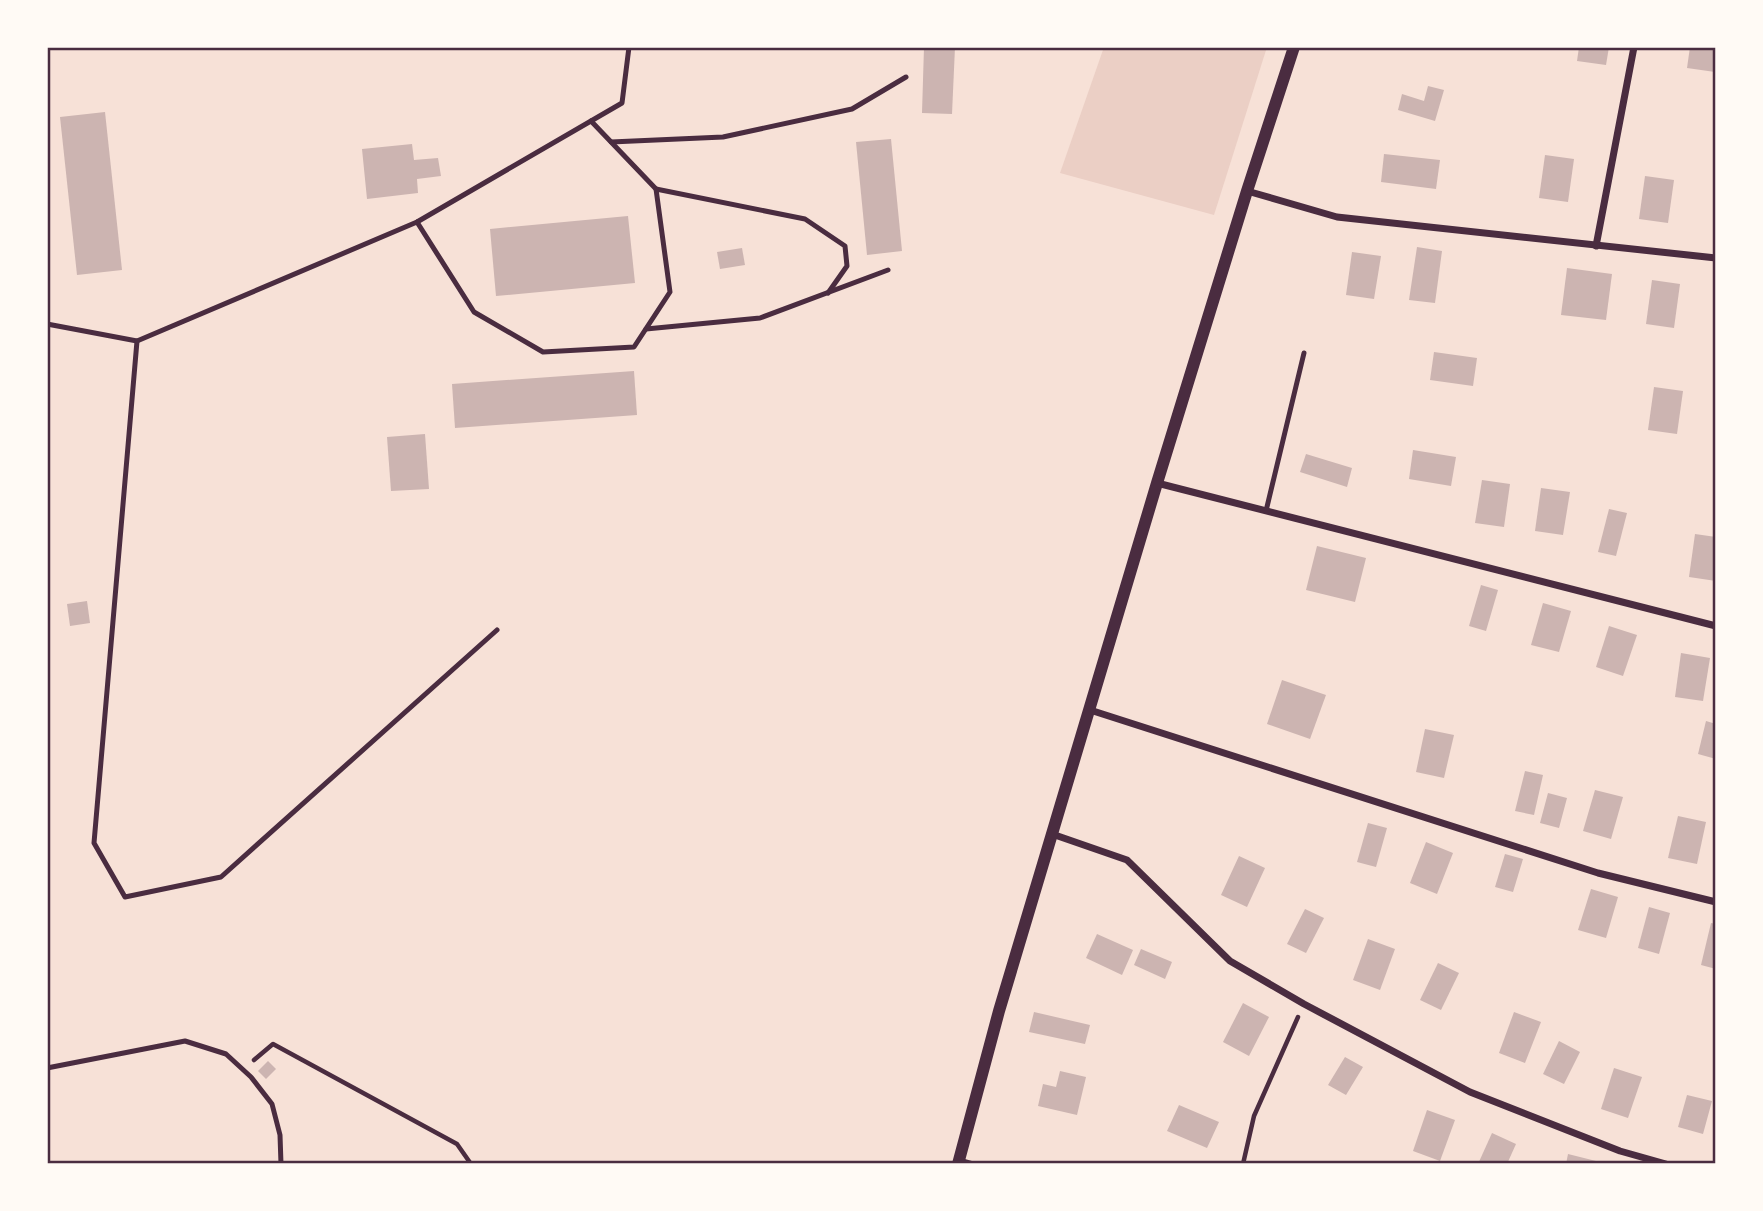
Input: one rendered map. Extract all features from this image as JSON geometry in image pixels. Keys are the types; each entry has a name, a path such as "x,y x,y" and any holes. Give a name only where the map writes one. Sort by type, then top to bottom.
{"street":[{"path":"959,1162 999,1011 1157,483 1294,47"},
{"path":"1596,246 1634,47"},
{"path":"1247,191 1337,217 1716,258"},
{"path":"1157,483 1716,626"},
{"path":"1090,710 1598,873 1716,902"},
{"path":"1052,834 1126,860 1230,961 1304,1004 1470,1092 1620,1151 1666,1164"}],"lane":[{"path":"47,324 137,341 418,222 622,103 629,47"},
{"path":"611,142 723,137 749,132 852,109 906,77"},
{"path":"591,121 656,189 805,219 845,246 847,266 828,293"},
{"path":"418,222 474,312 543,352 634,347 670,292 656,189"},
{"path":"646,329 760,318 888,270"},
{"path":"137,341 94,843 125,897 221,877 497,630"},
{"path":"1266,511 1304,353"},
{"path":"47,1068 185,1041 226,1054 272,1104 280,1135 281,1164"},
{"path":"959,1162 973,1164"}],"path":[{"path":"1243,1164 1254,1116 1304,1004"},
{"path":"243,1070 273,1044 457,1144 471,1164"}],"shaded area":[{"path":"1104,47 1267,47 1214,215 1060,173"}],"building":[{"path":"924,47 955,47 952,114 922,113"},
{"path":"1579,47 1609,47 1606,65 1577,61"},
{"path":"1690,47 1716,47 1715,72 1687,68"},
{"path":"1428,86 1444,90 1435,121 1398,110 1402,94 1424,101"},
{"path":"105,112 122,270 77,275 60,117"},
{"path":"891,139 902,251 867,255 856,142"},
{"path":"412,144 414,160 438,158 441,176 417,179 418,193 367,199 362,149"},
{"path":"1384,154 1440,160 1436,189 1381,182"},
{"path":"1545,155 1574,159 1568,202 1539,198"},
{"path":"1645,176 1674,180 1668,223 1639,219"},
{"path":"628,216 635,283 496,296 490,229"},
{"path":"1417,247 1442,251 1435,303 1409,300"},
{"path":"742,248 745,265 720,269 717,252"},
{"path":"1352,252 1381,256 1374,299 1346,295"},
{"path":"1567,268 1612,274 1606,320 1561,315"},
{"path":"1652,280 1680,284 1674,328 1646,324"},
{"path":"1434,352 1477,358 1473,386 1430,380"},
{"path":"634,371 637,415 455,428 452,384"},
{"path":"1654,387 1683,391 1677,434 1648,430"},
{"path":"425,434 429,489 391,491 387,437"},
{"path":"1413,450 1456,457 1451,486 1409,479"},
{"path":"1306,454 1352,468 1347,487 1300,472"},
{"path":"1482,480 1510,484 1504,527 1475,523"},
{"path":"1541,488 1570,492 1563,535 1535,531"},
{"path":"1609,509 1627,513 1616,556 1598,552"},
{"path":"1695,534 1716,537 1716,581 1689,577"},
{"path":"1317,546 1366,558 1355,602 1306,590"},
{"path":"1481,585 1498,590 1486,631 1469,626"},
{"path":"87,601 90,623 70,626 67,604"},
{"path":"1543,603 1571,611 1559,652 1531,645"},
{"path":"1609,626 1637,635 1623,676 1596,667"},
{"path":"1681,653 1710,658 1703,701 1675,697"},
{"path":"1282,680 1326,695 1310,739 1267,724"},
{"path":"1706,721 1716,724 1716,759 1698,754"},
{"path":"1425,729 1454,735 1444,778 1416,772"},
{"path":"1525,771 1543,775 1534,815 1515,811"},
{"path":"1595,790 1623,797 1611,839 1583,831"},
{"path":"1548,793 1567,798 1559,828 1540,823"},
{"path":"1678,816 1706,822 1697,864 1668,858"},
{"path":"1368,823 1387,828 1376,867 1357,862"},
{"path":"1426,842 1453,853 1437,894 1410,883"},
{"path":"1505,854 1523,859 1513,892 1495,887"},
{"path":"1239,856 1265,868 1247,907 1221,895"},
{"path":"1591,889 1618,897 1606,938 1578,930"},
{"path":"1649,907 1670,913 1659,954 1638,948"},
{"path":"1305,909 1324,918 1306,953 1287,944"},
{"path":"1711,923 1716,924 1716,969 1701,965"},
{"path":"1097,934 1133,950 1122,975 1086,958"},
{"path":"1368,939 1395,949 1380,990 1353,980"},
{"path":"1141,949 1172,962 1165,979 1134,965"},
{"path":"1438,963 1459,973 1441,1010 1420,1000"},
{"path":"1243,1003 1269,1017 1249,1056 1223,1042"},
{"path":"1034,1012 1090,1025 1085,1044 1029,1032"},
{"path":"1514,1012 1541,1022 1525,1063 1499,1053"},
{"path":"1559,1041 1580,1052 1564,1084 1543,1074"},
{"path":"1345,1057 1363,1067 1346,1095 1328,1085"},
{"path":"268,1061 276,1069 266,1079 258,1071"},
{"path":"1614,1068 1642,1077 1628,1118 1601,1109"},
{"path":"1060,1071 1086,1077 1077,1115 1038,1106 1043,1084 1056,1087"},
{"path":"1687,1095 1712,1101 1703,1134 1678,1127"},
{"path":"1179,1105 1219,1122 1207,1148 1167,1131"},
{"path":"1427,1110 1455,1120 1440,1161 1413,1151"},
{"path":"1492,1133 1516,1144 1507,1164 1478,1164"},
{"path":"1568,1154 1596,1161 1595,1164 1566,1164"}]}
